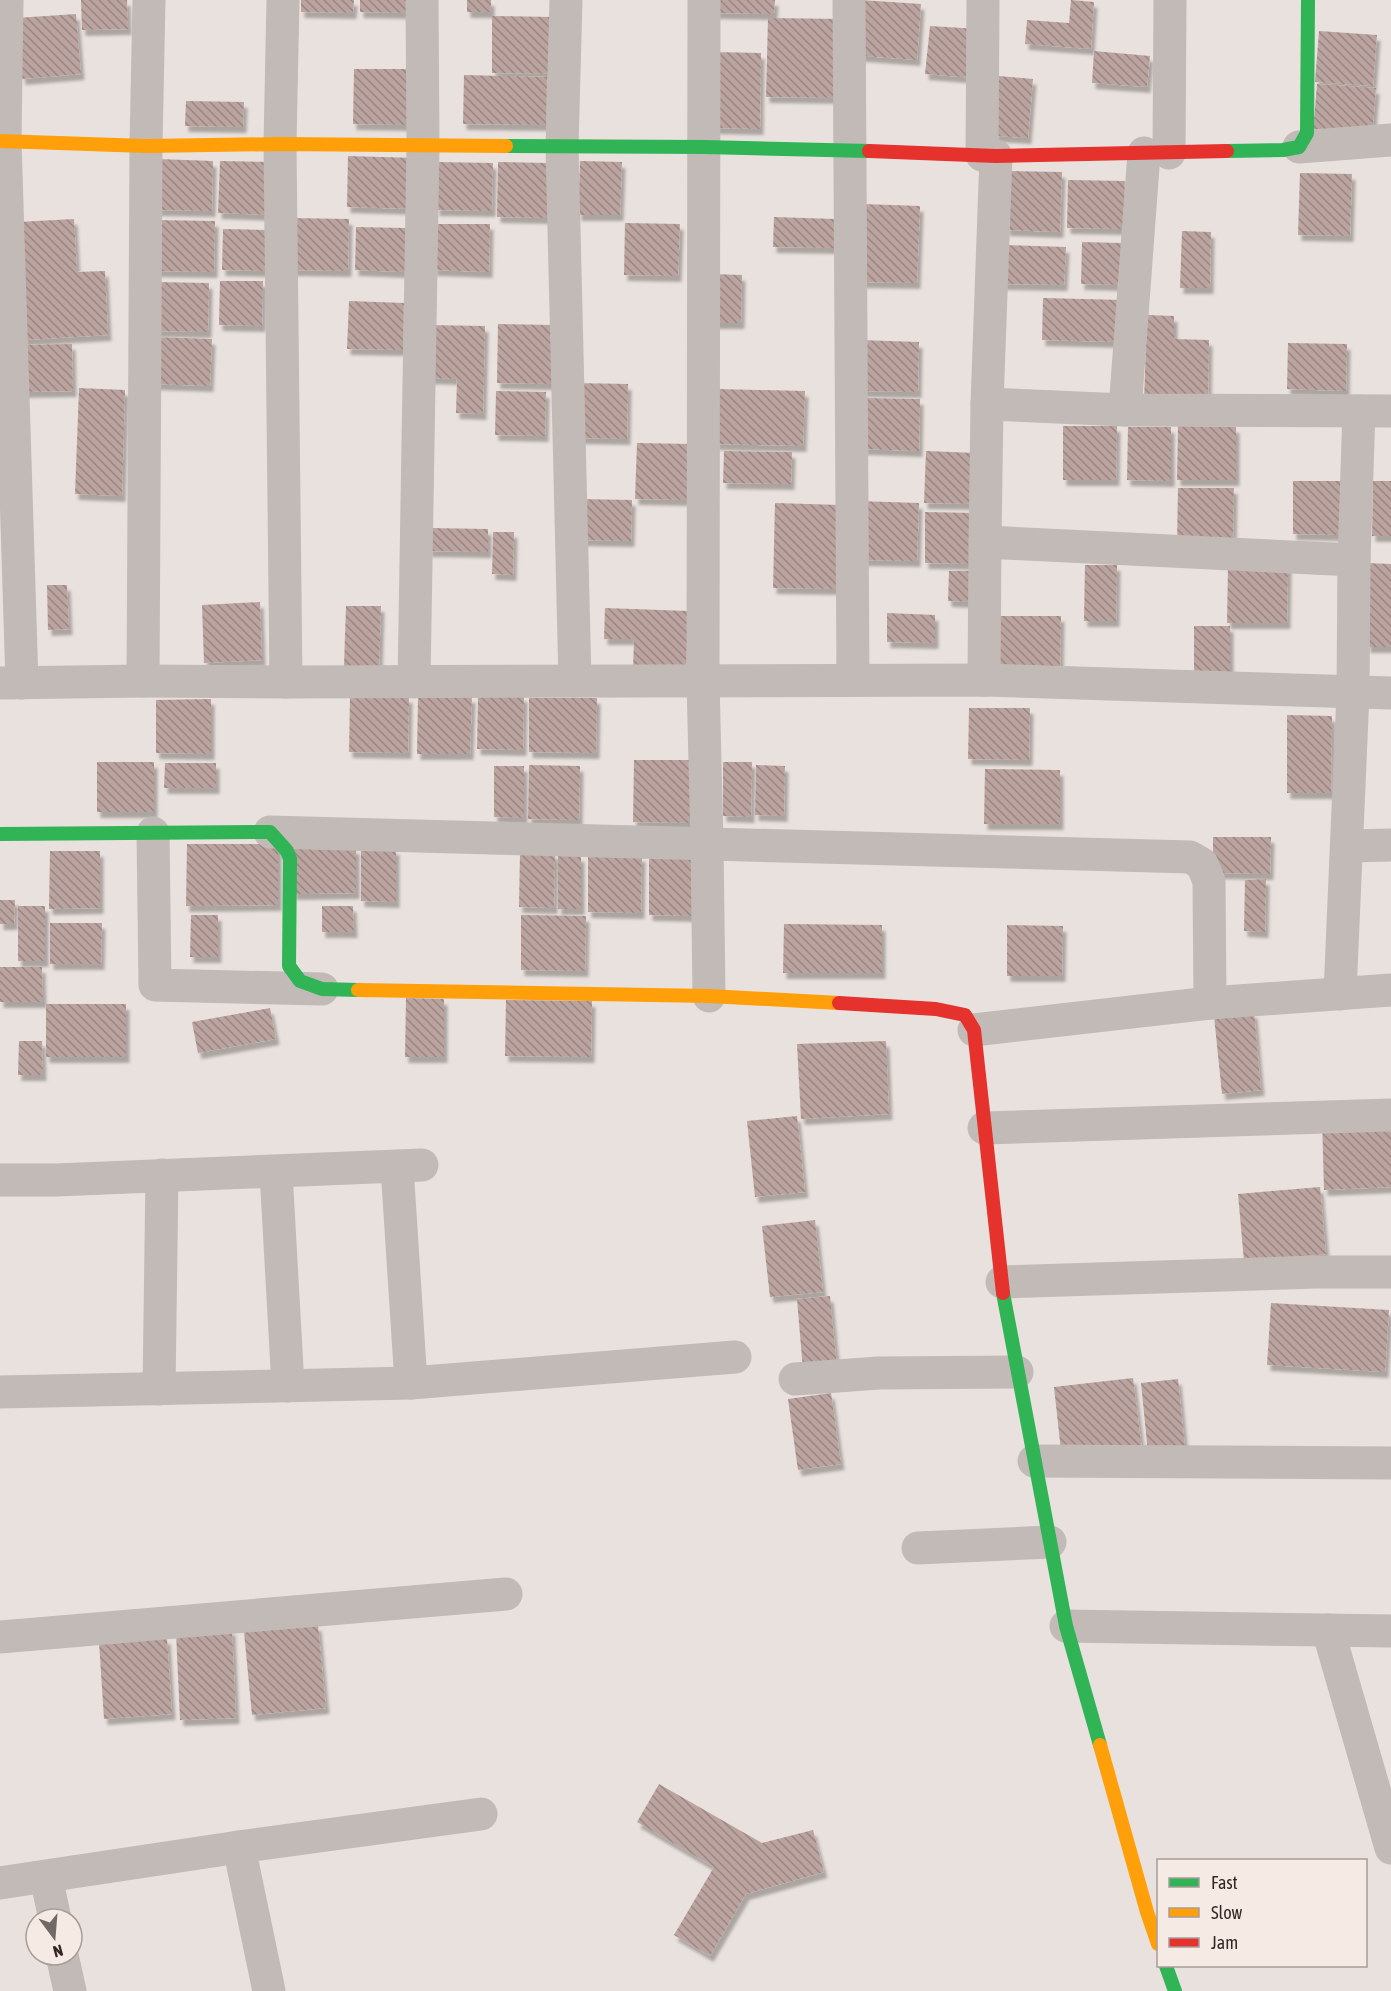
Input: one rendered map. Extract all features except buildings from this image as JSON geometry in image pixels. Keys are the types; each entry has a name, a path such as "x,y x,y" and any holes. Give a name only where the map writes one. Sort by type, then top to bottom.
{"street":[{"path":"7,0 3,141 11,683 984,680 1391,693"},
{"path":"143,681 148,0"},
{"path":"283,0 280,144 286,682"},
{"path":"414,682 423,146 422,0"},
{"path":"566,0 562,147 575,681"},
{"path":"704,0 703,681 709,996"},
{"path":"849,0 853,680"},
{"path":"984,0 989,155 984,680"},
{"path":"1125,410 1157,153 1170,0"},
{"path":"1299,147 1307,133 1308,0"},
{"path":"3,141 146,146 280,144 705,147 989,155 1283,150 1391,140"},
{"path":"987,404 1125,410 1391,411"},
{"path":"1340,994 1353,693 1354,560 1359,411"},
{"path":"985,542 1354,560"},
{"path":"153,832 155,985 709,996 936,1009 965,1015 974,1030 1002,1282 1066,1626 1157,1941"},
{"path":"270,832 287,851 290,859 289,966 300,981 322,989"},
{"path":"0,834 270,832 1190,857 1202,864 1209,881 1210,1003"},
{"path":"1347,846 1391,845"},
{"path":"974,1030 1210,1003 1391,990"},
{"path":"984,1128 1391,1115"},
{"path":"0,1180 56,1180 409,1166 411,1383"},
{"path":"276,1172 288,1386"},
{"path":"159,1389 162,1175"},
{"path":"1002,1282 1316,1272 1391,1272"},
{"path":"0,1392 411,1383 735,1357"},
{"path":"795,1379 879,1373 1017,1372"},
{"path":"1034,1461 1391,1463"},
{"path":"918,1548 1050,1542"},
{"path":"0,1637 506,1594"},
{"path":"1066,1626 1391,1631"},
{"path":"1328,1630 1391,1848"},
{"path":"0,1883 481,1814"},
{"path":"239,1847 269,1991"},
{"path":"46,1877 52,1907"},
{"path":"65,1967 70,1991"},
{"path":"1167,1967 1175,1991"}],"traffic: fast":[{"path":"1227,151 1283,150 1299,147 1307,133 1308,0"},
{"path":"506,146 869,151"},
{"path":"0,834 270,832 287,851 290,859 289,966 300,981 322,989 358,990"},
{"path":"1003,1293 1066,1626 1100,1745"},
{"path":"1166,1967 1175,1991"}],"traffic: slow":[{"path":"0,141 146,146 280,144 506,146"},
{"path":"358,990 709,996 839,1003"},
{"path":"1100,1745 1157,1941"}],"traffic: jam":[{"path":"869,151 996,156 1227,151"},
{"path":"839,1003 936,1009 965,1015 974,1030 1003,1293"}]}
